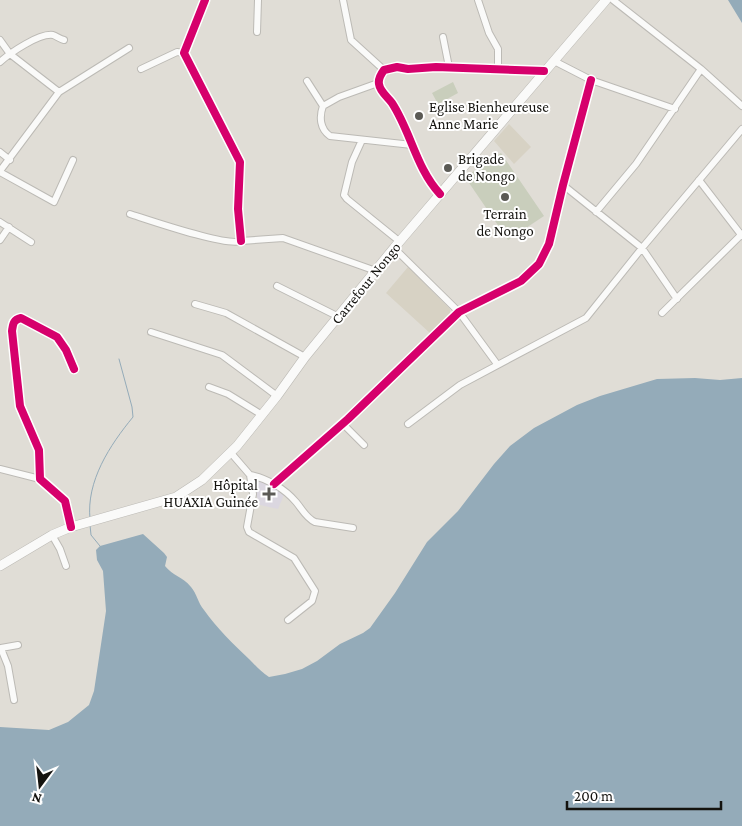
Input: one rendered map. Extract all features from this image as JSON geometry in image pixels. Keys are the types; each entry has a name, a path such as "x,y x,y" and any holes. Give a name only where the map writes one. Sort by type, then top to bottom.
{"main road":[{"name":"Carrefour Nongo","path":"0,566 52,535 71,527 149,506 176,496 202,480 231,453 277,396 305,357 397,244 606,0"}],"street":[{"path":"206,0 184,53 240,162 238,209 242,241"},
{"path":"257,32 258,0"},
{"path":"343,0 352,40 384,70"},
{"path":"478,0 489,33 498,49 498,68"},
{"path":"613,0 701,69 742,106"},
{"path":"0,62 10,54 42,36 53,35 64,40"},
{"path":"443,37 449,67"},
{"path":"0,40 10,54 59,92"},
{"path":"73,160 54,202 0,172 59,92 129,48"},
{"path":"141,69 177,52 184,53"},
{"path":"554,61 591,80 675,109"},
{"path":"440,194 430,183 392,103 379,87 378,83 384,70 397,66 408,69 449,67 544,71"},
{"path":"596,212 636,164 701,69"},
{"path":"274,484 459,312 521,281 538,264 549,244 591,80"},
{"path":"307,81 323,106"},
{"path":"378,83 339,96 323,106 321,122 326,133 330,136 412,145"},
{"path":"408,424 460,385 586,318 742,129"},
{"path":"362,140 352,162 344,195 347,200 397,244 459,312 497,364"},
{"path":"0,152 10,160"},
{"path":"662,313 742,235 699,180"},
{"path":"563,185 642,248 677,299"},
{"path":"130,214 207,237 236,243 283,238 376,270"},
{"path":"0,222 31,242"},
{"path":"0,240 9,227"},
{"path":"277,286 338,317"},
{"path":"195,304 226,313 305,357"},
{"path":"40,479 39,450 20,406 12,331 13,323 16,319 21,318 57,337 66,350 74,369"},
{"path":"151,332 222,355 277,396"},
{"path":"209,387 228,394 262,415"},
{"path":"342,422 364,445"},
{"path":"231,453 250,475 253,494 246,527 249,532 294,558 314,591 312,601 288,620"},
{"path":"0,469 40,479 65,501 71,527"},
{"path":"250,475 258,476 274,484 294,499 310,519 315,522 352,528"},
{"path":"52,535 60,549 66,566"},
{"path":"14,700 8,666 1,650 18,645"}],"shaded area":[{"path":"509,124 531,147 514,164 494,141"},
{"path":"408,267 450,309 450,315 431,334 386,293"},
{"name":"Hôpital HUAXIA Guinée","path":"257,479 277,488 284,495 278,509 260,505 255,492 254,481"}],"green space":[{"path":"453,82 458,93 438,104 432,93"},
{"name":"Terrain de Nongo","path":"501,153 544,216 508,240 465,177"}],"water":[{"path":"728,0 742,0 742,23"},
{"path":"695,378 720,380 742,378 742,826 0,826 0,727 49,730 68,722 89,705 94,691 106,611 103,571 97,560 96,550 100,546 143,534 164,553 167,557 165,566 191,587 209,617 237,648 269,677 285,674 302,669 317,661 340,644 370,628 395,593 427,542 458,511 510,446 534,428 577,405 600,396 657,379"}],"waterway":[{"path":"90,519 92,491 101,464 116,439 133,417 119,359"},
{"path":"90,525 91,535 100,546"}],"cycle path":[{"path":"205,0 184,53 240,162 238,209 241,241"},
{"path":"440,194 425,173 399,114 382,92 379,78 384,70 397,67 408,69 436,67 544,71"},
{"path":"274,484 348,419 459,312 521,281 539,264 549,244 591,80"},
{"path":"71,527 65,501 40,479 39,450 20,406 12,331 15,321 21,318 57,337 66,350 74,369"}],"place":[{"name":"Eglise Bienheureuse Anne Marie","path":"419,116"},
{"name":"Brigade de Nongo","path":"448,168"},
{"name":"Terrain de Nongo","path":"505,197"},
{"name":"Hôpital HUAXIA Guinée","path":"269,494"}]}
